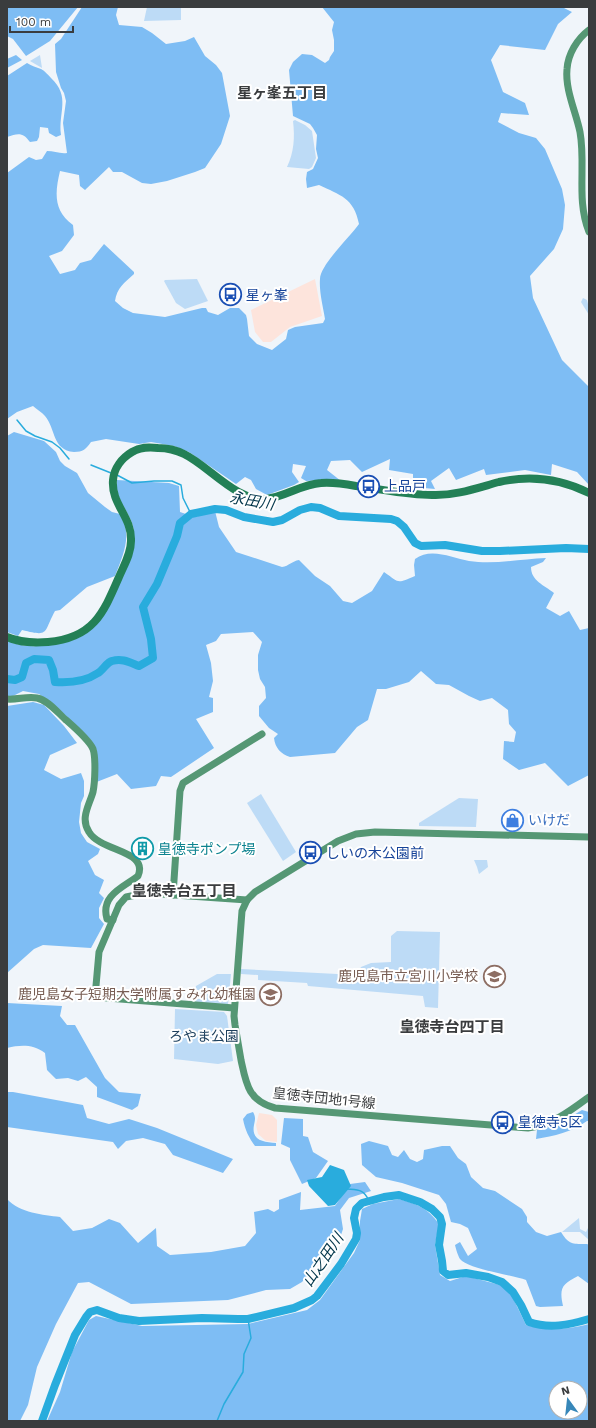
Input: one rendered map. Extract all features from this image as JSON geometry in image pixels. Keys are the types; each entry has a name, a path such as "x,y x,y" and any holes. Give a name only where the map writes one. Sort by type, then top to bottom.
{"main road":[{"path":"7,637 23,642 35,643 63,640 78,635 94,624 112,593 130,548 130,529 126,517 118,505 114,493 114,475 121,461 132,452 143,448 165,448 182,453 238,491 257,499 269,498 304,486 322,483 339,483 411,493 441,495 457,494 502,482 521,479 550,480 589,492"}],"street":[{"path":"589,30 575,45 569,58 567,70 568,87 581,141 583,210 589,232"},
{"path":"7,699 13,700 33,698 43,700 70,723 93,749 95,760 93,789 85,816 86,826 93,838 101,844 134,857 140,867 138,876 112,894 106,908 106,917 107,919 112,920"},
{"path":"173,895 180,791 183,783 262,734"},
{"path":"234,1008 95,997 99,952 119,905 126,898 146,893 247,900 260,889 338,841 356,834 375,832 589,837"},
{"name":"皇徳寺団地1号線","path":"247,900 242,911 234,1008 235,1025 247,1086 258,1101 274,1108 528,1128 548,1123 559,1118 589,1097"}],"shaded area":[{"path":"7,7 78,7 50,41 26,56 13,39 7,36"},
{"path":"82,7 118,7 116,15 119,25 142,27 166,44 185,41 194,37 205,56 216,65 222,73 230,116 221,144 205,168 195,172 167,181 151,184 142,183 122,172 113,172 109,167 85,190 80,186 79,175 60,171 57,186 57,201 66,220 73,225 74,235 62,251 49,256 60,274 75,270 80,263 91,260 104,244 134,272 116,296 115,301 123,308 133,313 165,317 202,308 206,308 208,312 218,315 230,308 239,308 246,315 249,336 257,344 272,350 286,339 288,330 295,327 323,323 325,319 320,289 321,273 330,259 359,224 354,208 345,198 319,185 307,188 307,172 313,169 318,158 316,149 317,135 310,124 293,116 289,70 293,62 302,54 312,55 325,63 329,60 334,51 332,30 334,22 322,7 562,7 572,12 558,24 545,50 500,45 491,60 503,92 525,103 529,115 501,113 498,122 519,133 536,138 545,149 562,189 565,205 563,229 554,249 530,276 533,298 562,360 589,387 589,485 577,472 552,464 551,475 525,470 486,475 484,469 456,480 449,468 431,481 435,489 413,487 413,474 389,470 390,459 362,472 350,460 331,461 327,470 341,481 306,481 301,478 306,466 293,464 292,472 299,482 267,495 256,489 251,480 245,477 236,484 189,452 174,446 151,442 139,444 106,439 91,442 84,450 74,452 67,450 58,443 49,421 33,406 17,412 7,419 7,173 29,157 36,160 42,159 47,151 67,153 63,123 66,101 56,72 55,44 61,39"},
{"path":"16,55 22,60 7,68 7,59"},
{"path":"27,63 45,72 57,85 61,92 61,135 56,137 49,133 48,128 40,127 37,141 30,142 25,136 20,134 7,137 7,76"},
{"path":"315,279 322,316 290,327 271,342 263,342 255,332 251,310"},
{"path":"14,432 44,441 56,452 60,461 65,466 77,473 88,493 112,512 120,514 126,530 124,553 115,576 87,587 60,610 55,611 47,629 42,633 22,630 18,636 7,632 7,436"},
{"path":"117,480 169,483 179,486 180,512 195,517 215,511 219,527 236,552 282,567 299,560 315,576 330,586 343,601 352,603 372,591 384,572 398,581 415,576 415,559 428,554 442,554 478,562 546,558 543,562 531,567 533,576 542,585 554,593 546,608 560,616 569,611 580,630 589,628 589,775 568,786 545,763 519,770 503,759 504,741 514,742 516,732 509,724 508,710 492,698 480,701 449,685 436,684 421,671 409,682 386,689 377,689 368,720 357,727 335,753 287,756 279,750 276,745 274,738 278,734 269,728 259,716 259,706 266,698 265,687 260,679 258,670 258,655 262,642 253,632 221,634 216,641 206,645 211,663 213,681 209,697 213,698 213,712 196,719 214,748 171,777 161,776 156,786 131,789 117,774 94,783 97,751 90,739 55,706 39,694 23,691 9,698 7,694 7,640 17,644 33,646 67,642 81,637 97,624 103,616 128,561 134,540 131,520 118,495"},
{"path":"33,702 44,705 64,726 77,743 50,755 44,770 61,779 81,773 84,781 84,796 81,803 79,822 81,833 87,842 100,849 98,854 88,861 95,875 104,880 99,893 104,898 99,908 99,918 104,924 91,948 43,945 34,949 7,973 7,706"},
{"path":"7,1003 62,1006 60,1016 67,1025 75,1025 105,1078 119,1092 141,1094 138,1106 132,1110 97,1097 97,1087 86,1077 78,1081 68,1078 56,1079 47,1070 45,1053 36,1048 17,1046 7,1048"},
{"path":"7,1092 83,1105 87,1118 109,1124 129,1119 157,1128 233,1159 223,1173 173,1155 165,1144 143,1138 126,1141 118,1149 113,1142 7,1127"},
{"path":"582,1110 589,1112 589,1121 563,1133 536,1139 537,1130 549,1127"},
{"path":"253,1112 255,1115 254,1134 256,1137 259,1140 276,1143 276,1146 255,1146 249,1137 243,1119 247,1114"},
{"path":"259,1113 272,1115 277,1120 277,1142 266,1141 258,1134 256,1125"},
{"path":"284,1118 303,1119 303,1136 308,1137 313,1152 328,1161 316,1178 302,1184 290,1160 290,1148 281,1144"},
{"path":"369,1141 388,1146 392,1155 398,1157 404,1150 410,1159 417,1162 423,1159 424,1150 442,1146 450,1146 458,1158 466,1164 471,1177 483,1188 495,1191 522,1209 527,1217 527,1222 536,1232 547,1236 561,1232 569,1242 589,1245 589,1284 578,1276 565,1284 563,1287 561,1295 563,1306 540,1307 536,1306 526,1280 481,1269 465,1263 459,1258 455,1245 460,1242 468,1256 477,1249 468,1228 451,1222 446,1204 439,1195 402,1183 376,1177 362,1165 361,1144"},
{"path":"330,1165 344,1170 351,1186 335,1205 328,1206 309,1186 307,1180 322,1177"},
{"path":"365,1182 371,1191 349,1198 340,1210 343,1229 339,1241 302,1282 290,1289 266,1290 228,1300 131,1304 89,1282 78,1283 56,1324 37,1367 28,1405 20,1421 7,1421 7,1199 12,1204 25,1210 60,1217 73,1231 92,1228 109,1219 120,1223 138,1243 156,1228 157,1246 170,1255 211,1252 245,1246 256,1233 254,1212 268,1209 274,1212 279,1209 279,1200 301,1192 300,1210 335,1206 350,1184"},
{"path":"399,1199 422,1207 435,1218 439,1224 435,1245 440,1275 450,1281 466,1276 500,1285 511,1294 526,1325 558,1329 572,1328 589,1324 589,1421 47,1421 60,1392 72,1352 89,1320 96,1316 142,1326 248,1324 307,1310 320,1300 354,1253 360,1240 360,1221 362,1209 373,1204"}],"green space":[{"path":"147,7 181,7 181,20 144,21"},
{"path":"40,55 42,68 30,61"},
{"path":"295,120 305,125 312,131 316,158 312,167 309,169 287,167 293,150 293,121"},
{"path":"197,279 208,301 185,309 176,303 164,281 165,280"},
{"path":"583,298 587,300 589,315 581,302"},
{"path":"261,794 296,852 283,861 247,803"},
{"path":"459,798 478,799 476,827 419,826 419,823"},
{"path":"474,860 487,860 488,867 479,874"},
{"path":"397,931 440,932 438,1008 425,1007 423,996 308,986 307,983 258,980 258,975 241,974 241,969 357,975 361,967 371,963 391,962 391,936"},
{"path":"217,974 231,974 228,1004 223,1006 193,1001 196,986"},
{"name":"ろやま公園","path":"175,1009 224,1012 227,1016 233,1061 218,1064 174,1059"},
{"path":"579,1218 580,1229 586,1232 589,1226 589,1240 580,1232 562,1232"}],"waterway":[{"path":"17,420 26,431 52,442 60,448 69,459"},
{"path":"91,465 111,473"},
{"path":"117,475 132,483 172,481 181,485 183,498 191,514"},
{"name":"永田川","path":"7,679 15,680 22,677 26,663 34,659 49,660 53,670 55,682 72,682 93,676 112,661 122,660 139,666 153,658 151,639 143,607 157,584 177,536 180,523 191,514 215,509 226,510 244,517 273,522 282,520 300,510 311,507 320,508 339,516 391,519 397,521 404,527 415,543 421,546 445,545 482,551 566,548 589,549"},
{"path":"347,1189 363,1192 369,1201"},
{"name":"山之田川","path":"42,1421 75,1335 90,1312 97,1310 119,1318 139,1321 202,1318 248,1319 294,1308 312,1300 317,1296 341,1264 356,1239 357,1233 354,1218 356,1209 362,1203 384,1197 399,1195 420,1202 432,1209 440,1217 442,1224 439,1245 443,1271 448,1275 466,1273 488,1277 502,1282 513,1292 529,1322 552,1326 589,1319"},
{"path":"217,1421 224,1404 243,1372 244,1354 251,1338 248,1319"}],"place":[{"name":"星ヶ峯","path":"231,295"},
{"name":"上品戸","path":"368,486"},
{"name":"いけだ","path":"512,820"},
{"name":"皇徳寺ポンプ場","path":"142,849"},
{"name":"しいの木公園前","path":"311,853"},
{"name":"鹿児島市立宮川小学校","path":"494,976"},
{"name":"鹿児島女子短期大学附属すみれ幼稚園","path":"271,994"},
{"name":"皇徳寺5区","path":"502,1122"}],"district":[{"name":"星ヶ峯五丁目","path":"282,93"},
{"name":"皇徳寺台五丁目","path":"184,891"},
{"name":"皇徳寺台四丁目","path":"452,1027"}]}
